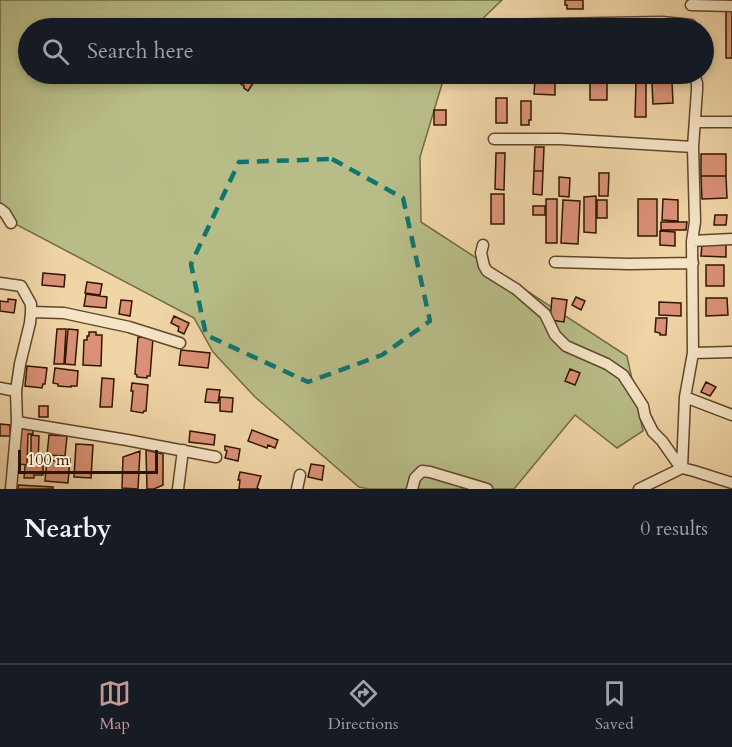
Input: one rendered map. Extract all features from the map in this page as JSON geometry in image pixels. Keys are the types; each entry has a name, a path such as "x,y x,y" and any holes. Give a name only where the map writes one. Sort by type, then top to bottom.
{"street":[{"path":"691,3 732,6"},
{"path":"681,468 685,397 693,353 693,147 697,84"},
{"path":"696,122 732,122"},
{"path":"494,139 693,147"},
{"path":"0,209 11,223"},
{"path":"692,242 732,239"},
{"path":"483,245 481,253 487,271 516,289 545,314 555,335 566,346 607,364 622,375 643,406 653,432 681,468"},
{"path":"555,262 693,263"},
{"path":"0,283 21,286 31,304 30,323 16,391 17,423 11,489"},
{"path":"31,312 64,313 129,327 180,343"},
{"path":"693,353 732,352"},
{"path":"0,388 16,391"},
{"path":"685,397 732,415"},
{"path":"17,423 216,457"},
{"path":"178,489 183,450"},
{"path":"639,489 681,468 732,483"},
{"path":"412,489 415,478 422,471 486,489"},
{"path":"297,489 300,475"}],"highlighted area":[{"path":"332,159 403,198 430,321 382,355 308,382 206,335 191,264 239,162"}],"green space":[{"path":"0,0 502,0 483,18 18,18 18,84 442,84 420,157 421,222 627,356 643,431 617,448 575,415 514,489 369,489 359,487 255,397 213,352 194,318 0,216"}],"building":[{"path":"565,0 583,0 583,9 567,9"},
{"path":"726,11 732,11 732,58 726,58"},
{"path":"241,84 253,84 248,91"},
{"path":"535,84 555,84 555,95 534,94"},
{"path":"590,84 607,84 607,100 590,100"},
{"path":"636,84 646,84 646,117 635,117"},
{"path":"652,84 672,84 673,103 653,104"},
{"path":"496,98 507,98 507,123 496,123"},
{"path":"521,101 531,101 529,125 521,125"},
{"path":"434,110 446,110 446,125 434,125"},
{"path":"535,147 544,147 543,171 534,171"},
{"path":"496,153 505,153 504,190 495,189"},
{"path":"701,154 726,154 726,176 701,176"},
{"path":"534,171 543,171 542,195 533,194"},
{"path":"599,173 609,173 608,196 599,196"},
{"path":"701,176 726,176 727,198 702,199"},
{"path":"559,177 570,178 569,197 559,196"},
{"path":"491,194 504,194 504,224 491,224"},
{"path":"596,196 596,233 584,232 584,197"},
{"path":"546,199 557,199 557,243 546,243"},
{"path":"638,199 657,199 657,236 638,236"},
{"path":"663,199 678,200 678,221 662,220"},
{"path":"563,200 580,201 578,244 561,243"},
{"path":"597,200 607,200 607,218 597,218"},
{"path":"533,206 545,206 545,215 533,215"},
{"path":"715,215 727,215 726,225 714,225"},
{"path":"661,222 687,222 686,230 661,230"},
{"path":"660,231 675,232 675,246 660,245"},
{"path":"702,244 726,245 726,257 701,256"},
{"path":"706,265 724,265 724,286 706,286"},
{"path":"43,273 65,275 64,287 42,285"},
{"path":"87,282 102,284 100,295 85,293"},
{"path":"86,294 107,297 106,308 84,306"},
{"path":"576,297 585,301 581,310 572,305"},
{"path":"552,298 567,300 564,322 550,320"},
{"path":"706,298 727,298 728,315 706,316"},
{"path":"8,299 16,300 14,313 0,311 0,301 8,302"},
{"path":"121,300 132,301 130,316 119,314"},
{"path":"659,302 681,303 681,316 659,315"},
{"path":"174,316 189,323 184,334 178,331 179,327 171,323"},
{"path":"656,318 667,318 666,335 655,332"},
{"path":"57,329 66,329 64,364 54,364"},
{"path":"68,329 78,330 75,365 65,364"},
{"path":"89,332 102,335 101,366 83,365 84,340 87,340"},
{"path":"138,337 153,338 150,376 147,378 137,377 135,374"},
{"path":"181,350 210,353 208,368 179,365"},
{"path":"27,366 47,368 45,384 42,388 25,386"},
{"path":"55,368 78,371 77,386 58,386 53,383"},
{"path":"570,369 580,373 575,385 565,381"},
{"path":"102,378 114,379 112,407 100,407"},
{"path":"706,382 716,387 710,396 701,392"},
{"path":"132,383 148,385 146,411 143,413 131,411"},
{"path":"207,389 220,390 218,403 205,402"},
{"path":"220,397 233,398 232,412 220,411"},
{"path":"39,406 48,406 48,417 39,417"},
{"path":"0,424 10,425 10,436 0,436"},
{"path":"21,429 33,430 33,434 28,434 27,465 19,464"},
{"path":"252,430 278,440 275,448 268,445 267,448 248,441"},
{"path":"190,431 215,435 214,445 189,442"},
{"path":"31,435 39,436 38,463 31,463"},
{"path":"49,435 67,436 65,456 47,455"},
{"path":"76,444 93,445 91,478 74,477"},
{"path":"225,446 240,449 238,461 225,458 227,451"},
{"path":"146,450 163,454 163,485 154,489 147,489"},
{"path":"140,451 138,489 122,488 123,457"},
{"path":"59,458 70,459 68,483 45,481 47,460 59,461"},
{"path":"311,464 324,466 322,480 308,477"},
{"path":"25,465 43,466 43,475 24,478"},
{"path":"240,472 261,476 257,488 259,489 239,489"},
{"path":"18,485 53,487 53,489 18,489"}]}
